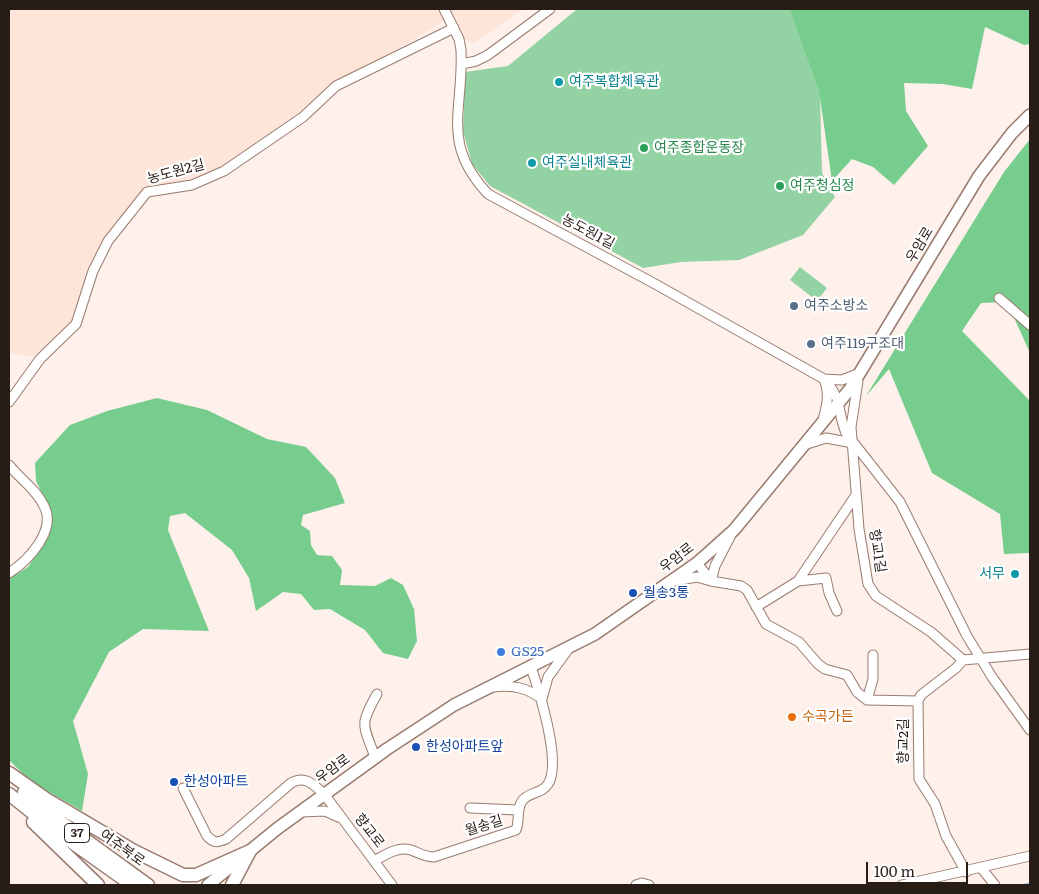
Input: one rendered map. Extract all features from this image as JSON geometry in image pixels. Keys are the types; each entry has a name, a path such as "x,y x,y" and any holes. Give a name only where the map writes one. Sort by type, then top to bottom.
{"highway":[{"path":"9,773 54,804 134,851 183,875 201,873 250,851"},
{"name":"여주북로","path":"9,777 39,806 148,885"},
{"path":"9,795 98,885"},
{"name":"여주북로","path":"9,795 48,826 132,885"},
{"path":"232,885 250,851"}],"main road":[{"name":"우암로","path":"208,885 298,813 375,757 454,705 595,634 697,563 734,530 860,373 979,176 1012,133 1030,115"}],"street":[{"name":"농도원1길","path":"444,9 459,39 462,64 457,140 467,166 476,181 488,194 657,285 824,379 840,400"},
{"path":"462,64 476,61 488,55 550,9"},
{"name":"농도원2길","path":"9,402 40,359 76,324 93,271 108,241 147,192 192,185 217,175 303,117 336,86 454,28"},
{"path":"999,298 1030,325"},
{"path":"823,420 828,401 828,390 824,379 842,380 860,373"},
{"path":"802,446 826,438 853,443 852,412 860,373"},
{"name":"향교1길","path":"840,400 842,422 853,443 890,485 943,592 979,657 1006,699 1030,730"},
{"name":"향교1길","path":"853,443 856,495 865,571 872,591 882,600 931,632 963,660"},
{"path":"9,465 41,500 47,517 41,538 30,555 9,573"},
{"path":"798,582 856,495"},
{"path":"711,581 715,566 734,530"},
{"path":"697,563 711,581"},
{"path":"670,582 697,577 742,586 747,590 766,624 799,642 818,664 825,669 847,675 857,692 867,700 874,679 873,655"},
{"path":"756,607 798,582 826,578 829,593 837,611"},
{"path":"487,688 520,687 532,691 542,699 548,677 570,648"},
{"path":"918,701 921,695 956,668 963,660 979,657 1030,654"},
{"name":"월송길","path":"374,860 399,850 408,849 426,857 434,856 516,830 518,810 526,797 543,790 551,776 551,748 542,699 532,667"},
{"path":"375,757 364,729 364,718 377,694"},
{"name":"향교2길","path":"867,700 918,701 919,779 935,804 946,836 966,872"},
{"path":"183,788 207,836 212,841 218,842 226,839 259,809 297,780 311,782 324,794"},
{"name":"향교로","path":"324,794 392,885"},
{"path":"470,808 518,810"},
{"path":"298,813 325,810 334,813 343,821"},
{"path":"902,885 982,869 1030,856"},
{"path":"982,869 995,885"},
{"path":"636,885 642,883 649,885"}],"shaded area":[{"path":"9,9 522,9 475,43 466,41 454,15 383,58 222,168 132,203 101,245 87,270 74,318 66,330 33,357 9,353"}],"green space":[{"name":"여주종합운동장","path":"577,9 792,9 820,93 822,173 835,197 803,235 739,260 681,262 643,268 490,186 472,164 463,131 465,72 508,66"},
{"path":"790,9 1030,9 1030,44 1024,45 985,27 972,89 943,84 904,83 906,111 928,146 894,185 873,167 852,159 832,181 819,91"},
{"path":"1030,139 1030,353 1007,302 981,303 962,331 1030,401 1030,553 1004,554 1000,514 932,473 889,369 866,396 1004,172"},
{"path":"800,267 827,288 817,301 790,280"},
{"path":"157,398 207,410 267,439 306,447 335,478 345,503 303,515 301,525 310,531 311,545 317,555 332,556 342,570 340,585 375,586 391,578 403,585 414,609 417,641 408,659 383,653 365,630 330,609 314,610 301,594 283,592 256,611 249,578 232,550 185,513 170,516 168,530 209,631 143,629 109,652 73,721 88,774 82,811 30,781 9,760 9,579 28,567 49,536 50,510 36,481 35,463 70,425 107,411"}],"waterway":[{"path":"1023,885 1030,884"}],"place":[{"name":"여주복합체육관","path":"559,82"},
{"name":"여주종합운동장","path":"644,148"},
{"name":"여주실내체육관","path":"532,163"},
{"name":"여주청심정","path":"780,186"},
{"name":"여주소방소","path":"794,306"},
{"name":"여주119구조대","path":"811,344"},
{"name":"서무","path":"1015,574"},
{"name":"월송3통","path":"633,593"},
{"name":"GS25","path":"501,652"},
{"name":"수곡가든","path":"792,717"},
{"name":"한성아파트앞","path":"416,747"},
{"name":"한성아파트","path":"174,782"}]}
